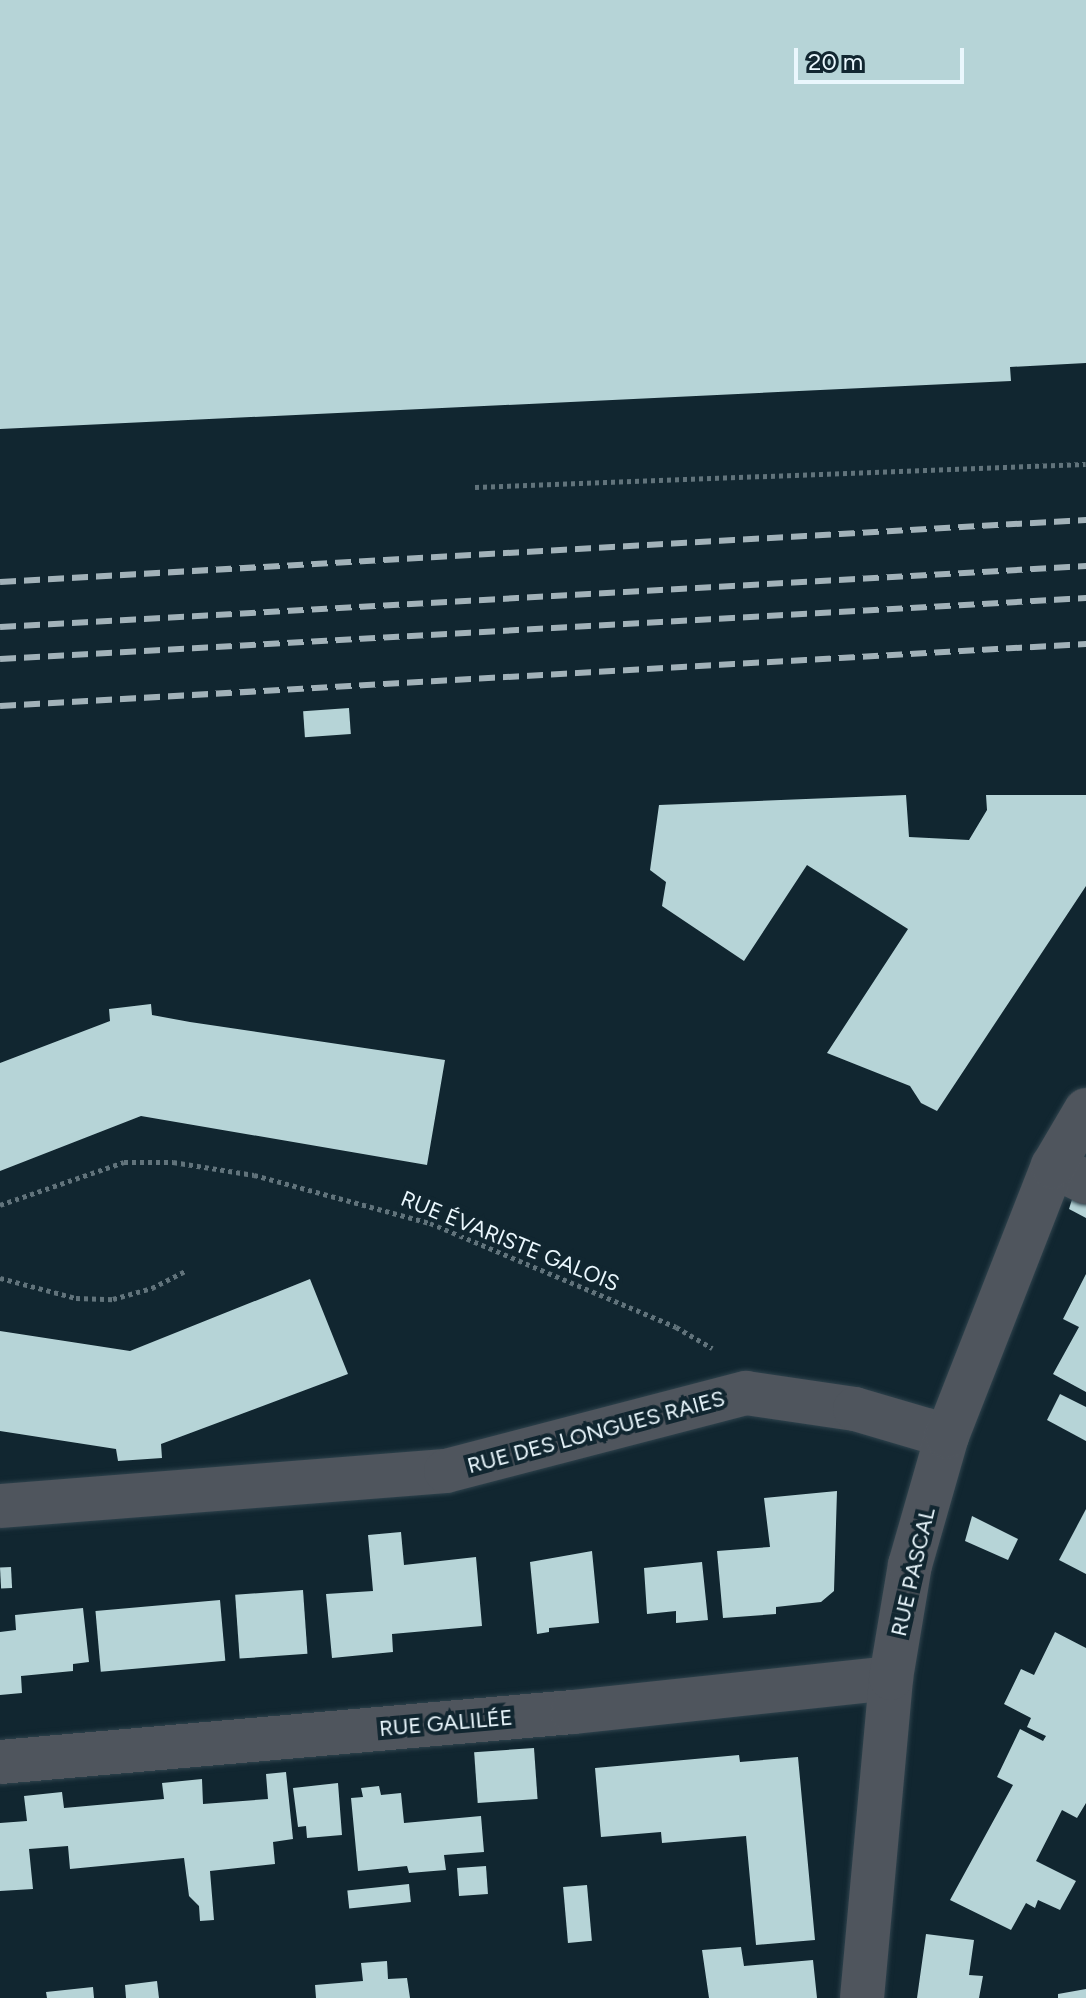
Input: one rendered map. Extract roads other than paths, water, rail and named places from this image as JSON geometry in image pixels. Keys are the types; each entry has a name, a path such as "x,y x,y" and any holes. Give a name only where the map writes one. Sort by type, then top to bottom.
{"street":[{"name":"RUE PASCAL","path":"862,1998 891,1678 910,1565 947,1436 1070,1174 1086,1110"},
{"name":"RUE DES LONGUES RAIES","path":"0,1506 446,1471 746,1393 855,1409 947,1436"},
{"name":"RUE GALILÉE","path":"0,1762 573,1712 891,1678"}],"railway":[{"path":"0,582 1086,520"},
{"path":"0,627 1086,566"},
{"path":"0,659 1086,598"},
{"path":"0,706 1086,644"}]}
